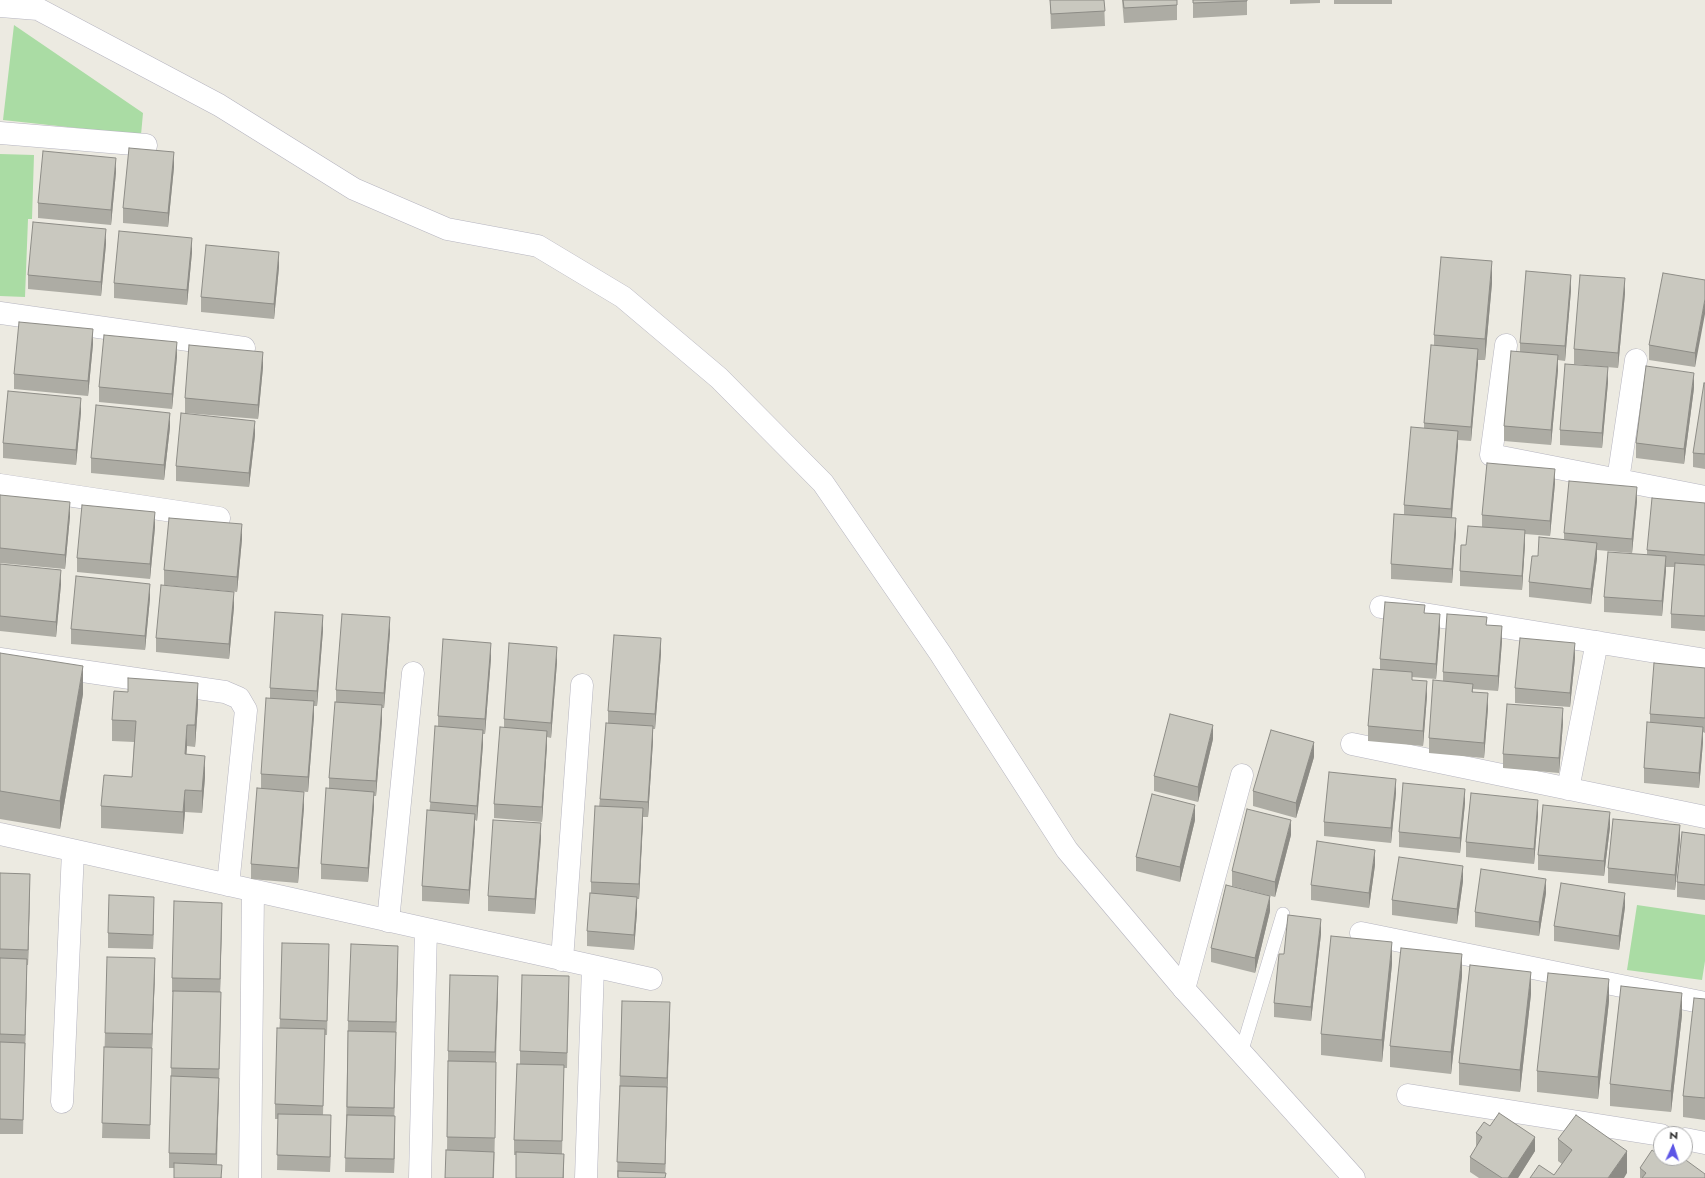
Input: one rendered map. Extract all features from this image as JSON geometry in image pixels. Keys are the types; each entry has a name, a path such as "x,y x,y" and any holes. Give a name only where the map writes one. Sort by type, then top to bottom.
{"street":[{"path":"0,6 38,9 219,105 354,189 447,229 538,246 623,296 719,378 823,483 940,653 1067,850 1184,989 1354,1178"},
{"path":"0,133 146,145"},
{"path":"0,314 244,348"},
{"path":"1506,345 1491,455 1705,497"},
{"path":"1618,480 1636,360"},
{"path":"0,485 219,518"},
{"path":"1381,607 1705,660"},
{"path":"1568,788 1597,642"},
{"path":"0,659 226,692 239,698 246,710 228,885"},
{"path":"388,921 413,673"},
{"path":"562,960 582,685"},
{"path":"1352,744 1705,817"},
{"path":"1184,989 1242,775"},
{"path":"0,834 651,979"},
{"path":"62,1102 74,851"},
{"path":"250,1178 253,891"},
{"path":"420,1178 426,929"},
{"path":"1361,933 1705,1003"},
{"path":"586,1178 593,966"},
{"path":"1408,1095 1653,1135"},
{"path":"1693,1140 1705,1142"}],"lane":[{"path":"1241,1053 1283,914"}],"green space":[{"path":"14,25 143,113 141,135 3,120"},
{"path":"0,154 34,155 32,219 28,219 25,297 0,296"},
{"path":"1637,905 1705,915 1705,961 1702,980 1627,970"}],"building":[{"path":"1050,0 1104,0 1105,11 1051,14"},
{"path":"1123,0 1177,0 1177,5 1124,8"},
{"path":"1193,0 1247,0 1247,1 1193,3"},
{"path":"129,148 174,152 168,213 123,208"},
{"path":"43,151 116,158 111,210 38,203"},
{"path":"33,222 106,229 101,282 28,275"},
{"path":"119,231 192,238 187,290 114,283"},
{"path":"206,245 279,252 274,304 201,297"},
{"path":"1441,257 1492,261 1485,339 1434,335"},
{"path":"1526,271 1571,275 1565,346 1520,343"},
{"path":"1663,273 1705,280 1705,299 1695,353 1649,345"},
{"path":"1580,275 1625,278 1618,353 1574,349"},
{"path":"19,322 93,329 88,381 14,374"},
{"path":"104,335 177,342 172,394 99,387"},
{"path":"189,345 263,352 258,405 185,398"},
{"path":"1431,345 1478,349 1471,427 1424,423"},
{"path":"1511,351 1558,355 1551,430 1504,426"},
{"path":"1565,364 1608,367 1602,433 1560,430"},
{"path":"1646,366 1694,373 1684,449 1636,443"},
{"path":"1705,383 1705,454 1693,453"},
{"path":"8,391 81,398 76,450 3,443"},
{"path":"96,405 170,413 164,465 91,458"},
{"path":"181,413 255,421 249,473 176,466"},
{"path":"1411,427 1458,431 1451,509 1404,505"},
{"path":"1487,463 1555,469 1550,521 1482,515"},
{"path":"1569,481 1637,487 1632,539 1564,533"},
{"path":"0,495 70,502 65,555 0,548"},
{"path":"1652,498 1705,503 1705,555 1647,550"},
{"path":"82,505 155,512 150,564 77,558"},
{"path":"1394,514 1456,518 1452,569 1391,564"},
{"path":"169,518 242,524 237,577 164,570"},
{"path":"1468,526 1525,530 1522,576 1460,571 1461,545 1466,545"},
{"path":"1539,537 1597,543 1591,589 1529,582 1532,556 1538,556"},
{"path":"1608,552 1666,556 1662,601 1604,597"},
{"path":"1675,563 1705,565 1705,616 1671,614"},
{"path":"0,564 61,570 56,622 0,616"},
{"path":"76,576 150,584 145,636 71,629"},
{"path":"161,585 234,592 229,644 156,638"},
{"path":"1385,602 1425,605 1424,613 1440,614 1436,664 1380,659"},
{"path":"275,612 323,615 317,691 270,688"},
{"path":"342,614 390,617 384,693 336,690"},
{"path":"1447,614 1487,617 1486,625 1502,626 1498,676 1443,672"},
{"path":"614,635 661,638 655,714 608,711"},
{"path":"1520,638 1575,643 1570,693 1515,688"},
{"path":"443,639 491,643 485,719 438,716"},
{"path":"509,643 557,647 551,723 504,719"},
{"path":"0,653 83,666 60,801 0,791"},
{"path":"1654,663 1705,668 1705,718 1650,714"},
{"path":"1373,669 1412,672 1412,680 1427,681 1423,731 1368,726"},
{"path":"128,678 198,683 195,725 187,725 185,754 205,756 202,791 185,790 183,812 101,806 104,775 132,777 136,721 112,720 114,691 128,692"},
{"path":"1433,680 1473,684 1472,692 1488,693 1484,743 1429,738"},
{"path":"266,698 314,701 308,777 261,774"},
{"path":"335,702 382,705 376,781 329,778"},
{"path":"1507,704 1563,708 1559,758 1503,754"},
{"path":"1170,714 1213,725 1198,787 1154,776"},
{"path":"1647,722 1703,727 1699,773 1644,768"},
{"path":"606,723 653,726 648,802 600,799"},
{"path":"435,726 483,730 477,806 430,802"},
{"path":"500,727 547,731 542,807 494,804"},
{"path":"1271,730 1314,742 1296,803 1253,791"},
{"path":"1329,772 1396,779 1391,828 1324,822"},
{"path":"1403,783 1465,789 1460,838 1399,832"},
{"path":"257,788 304,792 298,868 251,864"},
{"path":"326,788 374,792 368,868 321,864"},
{"path":"1471,793 1538,800 1534,849 1466,842"},
{"path":"1152,794 1195,805 1180,867 1136,857"},
{"path":"1543,805 1610,812 1604,861 1538,855"},
{"path":"595,806 643,808 639,884 591,882"},
{"path":"1247,809 1291,820 1275,882 1232,871"},
{"path":"427,810 475,814 469,890 422,886"},
{"path":"1613,819 1680,825 1675,875 1608,868"},
{"path":"493,820 541,823 535,899 488,896"},
{"path":"1682,832 1705,835 1705,885 1677,882"},
{"path":"1317,841 1375,850 1369,893 1311,885"},
{"path":"1399,857 1463,866 1457,909 1392,900"},
{"path":"1481,869 1546,879 1539,922 1475,912"},
{"path":"0,873 30,874 28,950 0,949"},
{"path":"1561,883 1625,893 1619,936 1554,926"},
{"path":"1226,885 1270,896 1255,958 1211,948"},
{"path":"590,893 637,897 634,935 587,931"},
{"path":"109,895 154,897 153,935 108,933"},
{"path":"174,901 222,903 220,979 172,978"},
{"path":"1288,915 1321,919 1311,1007 1274,1003 1279,954 1284,954"},
{"path":"1331,936 1392,942 1382,1040 1321,1034"},
{"path":"282,943 329,944 327,1021 280,1019"},
{"path":"351,944 398,946 396,1022 348,1021"},
{"path":"1401,948 1462,954 1451,1052 1390,1046"},
{"path":"107,957 155,958 152,1034 105,1033"},
{"path":"0,958 27,959 25,1035 0,1034"},
{"path":"1470,965 1531,972 1520,1070 1459,1063"},
{"path":"1548,973 1609,979 1598,1077 1537,1071"},
{"path":"450,975 498,976 495,1052 448,1051"},
{"path":"522,975 569,976 567,1053 520,1051"},
{"path":"1621,986 1682,993 1671,1091 1610,1084"},
{"path":"173,991 221,992 219,1069 171,1068"},
{"path":"1694,998 1705,999 1705,1098 1683,1096"},
{"path":"622,1001 670,1002 667,1078 620,1076"},
{"path":"277,1028 325,1029 323,1106 275,1104"},
{"path":"348,1031 396,1032 394,1108 347,1107"},
{"path":"0,1042 25,1043 23,1120 0,1119"},
{"path":"104,1047 152,1048 150,1125 102,1123"},
{"path":"448,1061 496,1062 495,1138 447,1137"},
{"path":"517,1064 564,1065 562,1141 514,1140"},
{"path":"171,1076 219,1078 216,1154 169,1153"},
{"path":"620,1086 667,1087 665,1164 617,1162"},
{"path":"1499,1113 1535,1137 1508,1178 1502,1178 1470,1157 1482,1137 1476,1133 1484,1122 1490,1126"},
{"path":"278,1114 331,1115 330,1157 277,1155"},
{"path":"347,1115 395,1116 394,1159 345,1158"},
{"path":"1576,1115 1627,1151 1608,1178 1530,1178 1539,1165 1554,1175 1572,1150 1558,1139"},
{"path":"446,1150 494,1152 493,1178 445,1178"},
{"path":"1652,1150 1653,1166 1693,1165 1705,1174 1705,1178 1642,1178 1646,1173 1640,1168"},
{"path":"516,1152 564,1154 563,1178 516,1178"},
{"path":"174,1163 222,1165 221,1178 174,1178"},
{"path":"618,1171 666,1173 665,1178 618,1178"}]}
